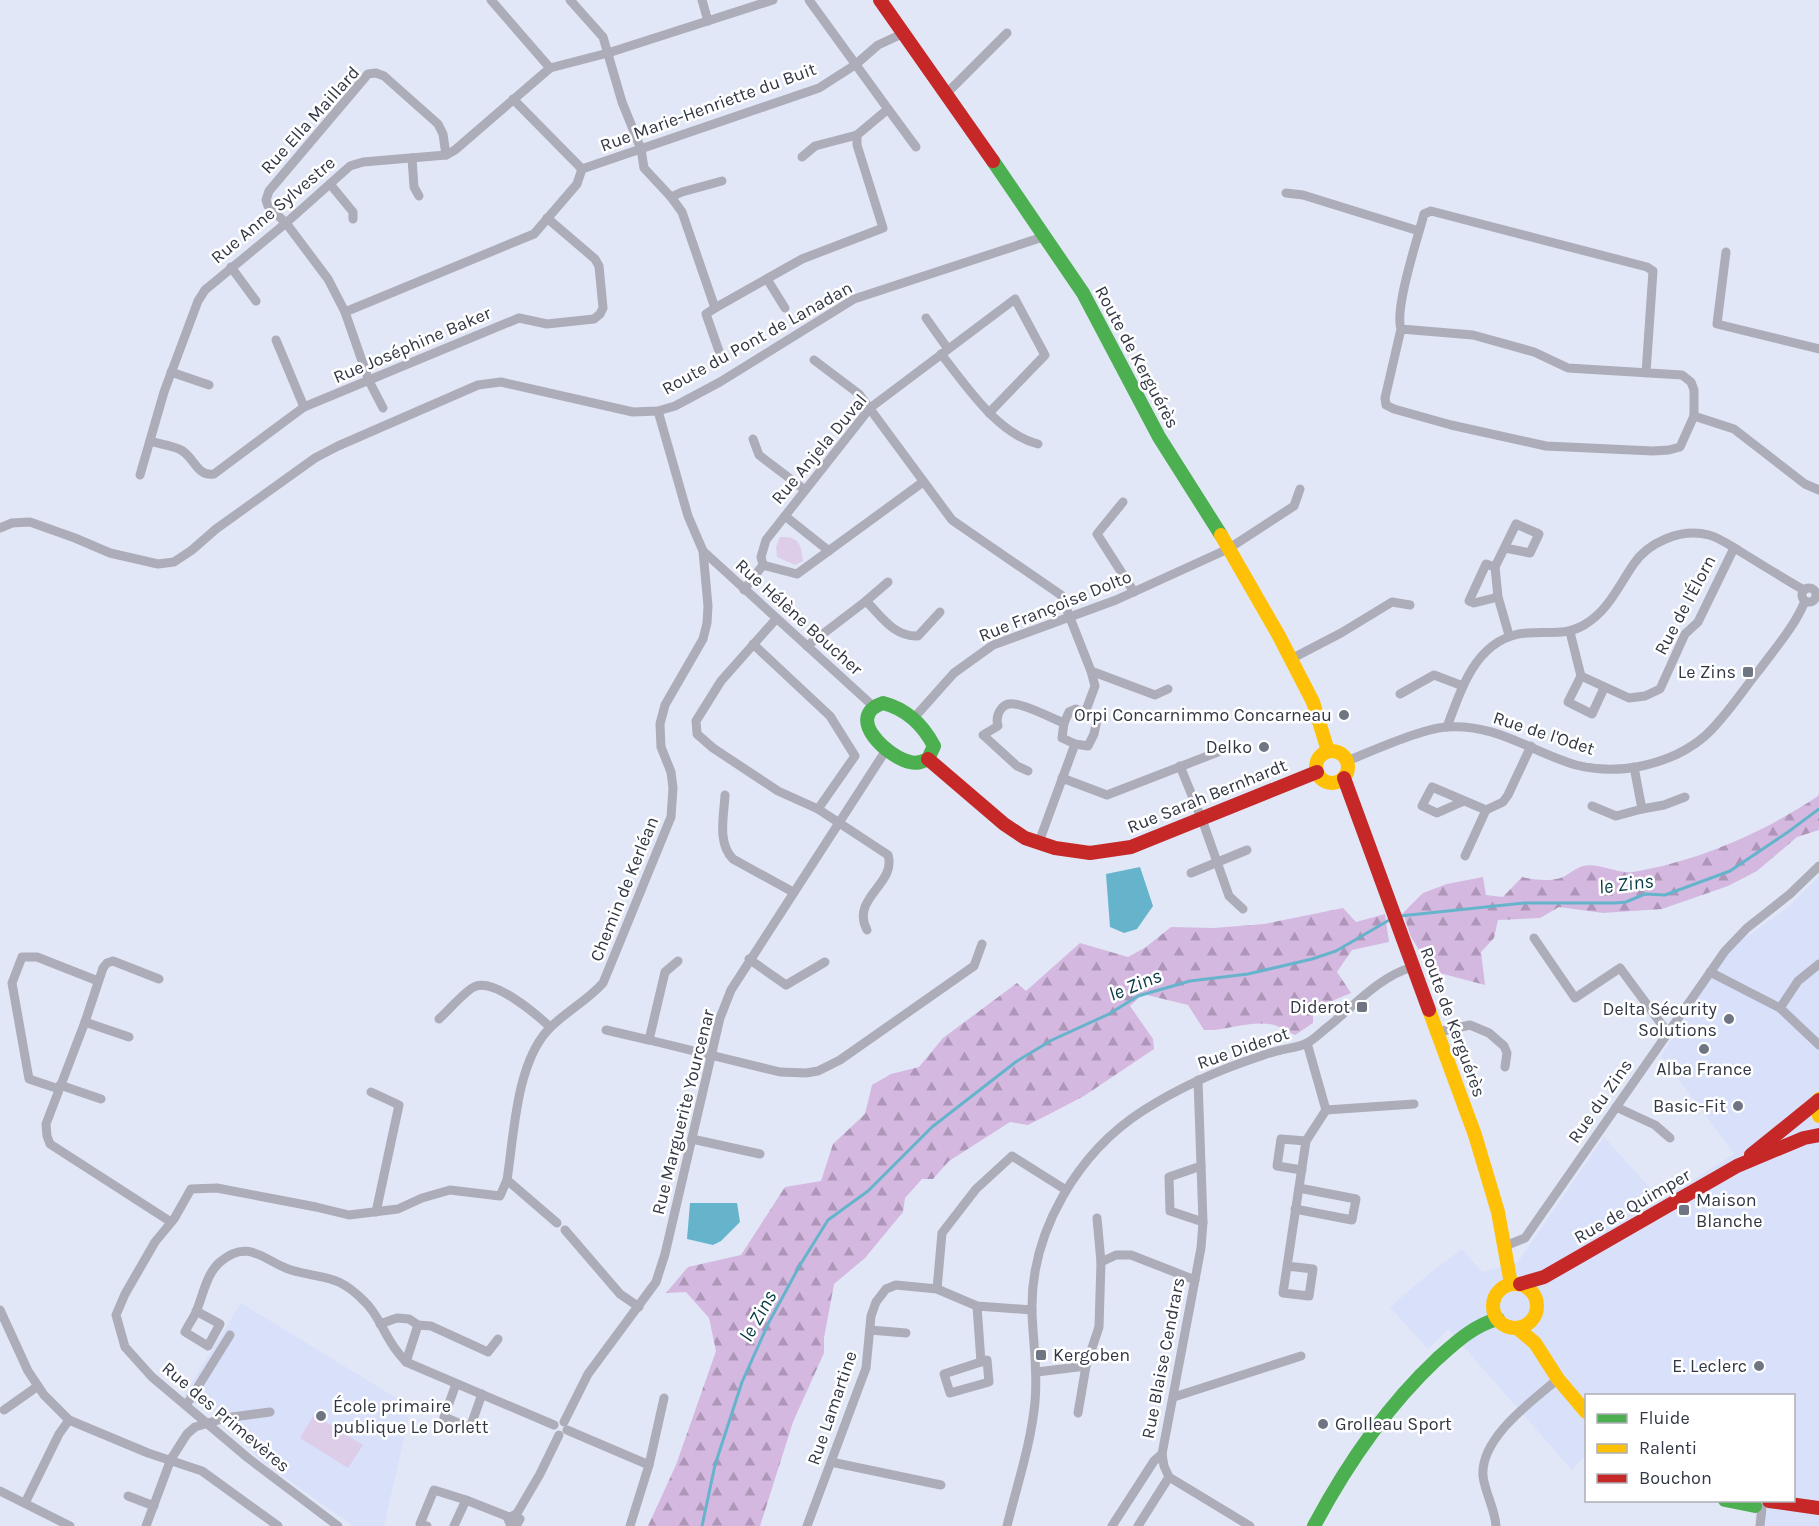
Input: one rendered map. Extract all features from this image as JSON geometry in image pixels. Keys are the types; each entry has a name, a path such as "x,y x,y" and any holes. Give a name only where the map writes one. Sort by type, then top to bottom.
{"street":[{"path":"491,0 550,68"},
{"path":"570,0 603,37 622,102 641,149 644,168 682,212 715,308"},
{"path":"702,0 708,21"},
{"path":"446,155 455,150 550,68 608,54 773,0"},
{"path":"809,0 916,147"},
{"name":"Route de Kerguérès","path":"880,0 947,93 1083,293 1159,437 1228,549 1291,659 1313,702 1328,751"},
{"name":"Rue Marie-Henriette du Buit","path":"582,169 819,88 855,65 878,45 904,33"},
{"path":"947,93 1007,33"},
{"name":"Rue Ella Maillard","path":"286,223 268,206 266,200 269,191 368,75 376,73 384,76 438,124 443,134 446,155"},
{"name":"Rue Marie-Henriette du Buit","path":"513,99 582,169"},
{"path":"802,157 815,146 857,135 888,110"},
{"path":"719,351 706,314 802,259 883,228 857,145 857,135"},
{"name":"Rue Anne Sylvestre","path":"140,475 171,372 198,302 205,290 350,166 363,162 446,155"},
{"path":"412,158 414,187 419,196"},
{"name":"Rue Marie-Henriette du Buit","path":"345,312 534,234 577,184 582,169"},
{"path":"671,197 722,181"},
{"path":"330,184 353,212 353,219"},
{"path":"1286,193 1303,195 1419,231"},
{"path":"1401,329 1473,335 1534,352 1568,368 1682,375 1691,382 1694,390 1694,416 1680,447 1653,451 1546,446 1451,425 1386,405 1385,398 1401,329 1398,321 1407,276 1424,214 1431,211 1647,267 1653,272 1646,372"},
{"name":"Rue Joséphine Baker","path":"150,441 180,449 202,472 207,475 214,474 304,407 519,318 547,324 594,319 603,308 599,266 595,258 547,218"},
{"path":"286,223 328,279 345,312 369,381 383,408"},
{"name":"Route du Pont de Lanadan","path":"0,528 12,523 30,522 75,538 110,554 158,564 174,562 315,458 478,385 501,382 633,411 658,411 675,406 720,382 854,299 1043,237"},
{"path":"1725,252 1717,324 1819,349"},
{"path":"231,267 256,301"},
{"path":"767,279 785,308"},
{"name":"Rue Anjela Duval","path":"744,590 763,565 761,557 766,540 870,408 1015,299 1045,355 989,412"},
{"path":"926,318 944,351 989,412 1027,441 1038,444"},
{"path":"276,340 304,407"},
{"path":"814,360 859,394 952,520 1061,596 1095,686 1085,713"},
{"path":"171,372 209,385"},
{"name":"Chemin de Kerléan","path":"507,1180 522,1078 532,1053 550,1027 585,1002 603,983 670,817 674,788 671,772 661,747 660,724 665,705 703,639 708,606 703,551 688,516 658,411"},
{"path":"1694,416 1734,429 1805,484 1819,490"},
{"path":"753,439 759,455 806,490"},
{"path":"763,565 797,574 923,482"},
{"name":"Rue Françoise Dolto","path":"913,719 954,673 993,645 1134,592 1228,549 1294,506 1300,489"},
{"path":"1123,502 1097,534 1134,592"},
{"path":"785,516 829,551"},
{"path":"1447,727 1463,686 1484,652 1509,635 1570,632 1595,618 1604,609 1633,564 1651,546 1668,538 1697,533 1717,538 1804,590 1810,588 1818,594 1814,600 1805,601 1802,596 1804,590"},
{"path":"1504,548 1495,567 1498,597 1509,635"},
{"name":"Rue de l'Élorn","path":"1581,676 1629,698 1645,696 1660,689 1684,634 1698,622 1734,548"},
{"name":"Rue Hélène Boucher","path":"703,551 873,706"},
{"path":"1495,567 1486,564 1469,601 1474,603 1498,597"},
{"path":"807,646 888,582"},
{"path":"866,601 898,633 909,636 918,636 940,612"},
{"name":"Rue de l'Odet","path":"1347,762 1447,727 1503,735 1577,765 1599,768 1634,767 1676,756 1705,736 1728,710 1788,631 1805,601"},
{"path":"1291,659 1341,633 1392,602 1410,605"},
{"path":"776,619 721,681 696,721 697,734 713,748 778,791 818,809 888,855 890,862 888,871 863,909 864,924 867,930"},
{"path":"1570,632 1581,676 1568,702 1592,714 1604,688"},
{"path":"753,644 830,716 855,756 818,809"},
{"path":"1091,671 1155,695 1168,689"},
{"path":"1400,694 1434,675 1463,686"},
{"path":"883,703 894,704 913,719 929,734 934,746 928,759 915,765 905,761 868,730 866,722 873,706 883,703"},
{"path":"1028,771 1017,766 983,735 998,726 996,718 999,711 1004,706 1013,703 1064,723"},
{"path":"1072,710 1085,713 1098,720 1088,746 1075,744 1062,738 1064,723 1072,710"},
{"path":"1039,842 1075,744"},
{"path":"1464,801 1486,810 1497,806 1508,795 1531,746"},
{"name":"Rue Marguerite Yourcenar","path":"514,1523 563,1429 588,1374 656,1282 665,1254 720,1018 731,990 888,747"},
{"path":"1328,751 1342,754 1347,762 1348,770 1344,778 1339,781 1329,783 1317,772 1319,757 1328,751"},
{"path":"1062,778 1107,795 1218,752"},
{"name":"Rue Sarah Bernhardt","path":"928,759 1005,825 1025,838 1055,848 1090,853 1131,847 1317,772"},
{"path":"1180,766 1229,896 1243,909"},
{"path":"1634,767 1642,809"},
{"name":"Route de Kerguérès","path":"1344,778 1438,1032 1490,1183 1515,1284"},
{"path":"725,795 723,843 726,852 733,859 793,892"},
{"path":"1592,806 1616,816 1664,805 1685,797"},
{"path":"1465,856 1486,810"},
{"path":"1191,873 1247,850"},
{"name":"Rue du Zins","path":"1505,1246 1525,1238 1725,951 1747,928 1790,894 1819,866"},
{"path":"1534,938 1575,998 1620,968 1668,1033"},
{"path":"606,1030 780,1072 818,1071 840,1060 974,966 982,944"},
{"path":"98,981 37,957 22,957 12,983 29,1079 101,1099"},
{"path":"749,959 786,985 825,962"},
{"path":"159,979 112,961 107,963 98,981 46,1124 46,1136 50,1144 171,1222 191,1189 217,1188 349,1215 398,1209 422,1198 450,1190 500,1196 507,1180 561,1227 620,1294 639,1307"},
{"path":"650,1040 665,972 678,961"},
{"path":"1780,1008 1798,981 1819,964"},
{"name":"Rue Diderot","path":"1007,1526 1031,1431 1037,1372 1032,1310 1035,1279 1049,1224 1065,1190 1109,1136 1144,1110 1198,1080 1246,1061 1307,1043 1390,975 1413,967"},
{"path":"1710,972 1768,1008 1780,1008 1819,1045"},
{"path":"439,1019 474,987 488,985 529,1008 550,1027"},
{"path":"85,1022 129,1037"},
{"path":"1438,1032 1470,1025 1490,1033 1504,1046 1507,1053 1505,1067"},
{"path":"1287,1266 1306,1141 1326,1110 1307,1043"},
{"name":"Rue Blaise Cendrars","path":"1170,1477 1164,1466 1162,1454 1195,1280 1203,1222 1198,1080"},
{"path":"370,1092 399,1105 376,1212"},
{"path":"1819,1100 1819,1116"},
{"name":"Rue de Quimper","path":"1737,1166 1819,1100"},
{"path":"1326,1110 1414,1104"},
{"path":"1616,1107 1655,1125 1670,1138"},
{"name":"Rue de Quimper","path":"1515,1284 1544,1277 1737,1166 1804,1138 1819,1135"},
{"path":"692,1139 760,1154"},
{"path":"1302,1170 1277,1166 1281,1139 1306,1141"},
{"path":"938,1288 942,1233 978,1188 1012,1156 1065,1190"},
{"path":"1202,1166 1169,1177 1170,1211 1203,1222"},
{"path":"1295,1209 1352,1220 1356,1199 1299,1188"},
{"path":"1078,1413 1086,1366 1100,1327 1101,1262 1096,1218"},
{"name":"Rue des Primevères","path":"171,1222 150,1251 125,1294 116,1315 125,1347 152,1377 275,1480 338,1526"},
{"path":"196,1311 208,1281 219,1263 237,1252 259,1253 289,1269 339,1281 368,1304 393,1346 406,1362 554,1425 557,1422 563,1429 649,1465"},
{"path":"1101,1262 1116,1255 1131,1255 1195,1280"},
{"path":"1535,1296 1544,1277"},
{"path":"1432,1363 1436,1354 1451,1339 1493,1305 1498,1292 1515,1284 1529,1289 1535,1296 1537,1308 1533,1318 1517,1328 1510,1327 1498,1319 1493,1305"},
{"name":"Rue Lamartine","path":"807,1526 866,1368 871,1316 876,1302 886,1289 896,1285 938,1288 977,1306"},
{"path":"981,1362 977,1306 1032,1310"},
{"path":"0,1310 19,1353 38,1386 69,1420 148,1453 202,1471 278,1526"},
{"path":"380,1324 397,1318 409,1319 418,1325 431,1326 488,1352 498,1339"},
{"path":"1533,1318 1539,1340 1556,1368 1585,1403"},
{"path":"1314,1526 1331,1492 1390,1409 1432,1363 1479,1325 1498,1319"},
{"path":"406,1362 418,1325"},
{"path":"1517,1328 1535,1343 1558,1379 1585,1410"},
{"path":"870,1330 906,1332"},
{"path":"189,1401 230,1335"},
{"path":"1174,1397 1301,1356"},
{"path":"987,1360 989,1382 950,1393 944,1374 981,1362 987,1360"},
{"path":"1037,1372 1086,1366"},
{"path":"1496,1526 1483,1476 1487,1455 1495,1439 1514,1418 1558,1379"},
{"path":"456,1384 444,1418 470,1428 482,1394"},
{"path":"4,1410 38,1386"},
{"path":"630,1526 649,1465 664,1398"},
{"path":"146,1526 171,1459 187,1434 195,1427 225,1418 270,1412"},
{"path":"25,1503 59,1434 69,1420"},
{"path":"1112,1526 1154,1461 1162,1454"},
{"path":"831,1462 941,1485"},
{"path":"1138,1526 1170,1477 1250,1526"},
{"path":"427,1526 420,1524 434,1490 466,1500 514,1523"},
{"path":"0,1491 70,1526"},
{"path":"128,1496 154,1506"},
{"path":"454,1526 466,1500"},
{"path":"1760,1526 1762,1503 1819,1508"}],"shaded area":[{"path":"780,537 795,539 798,542 803,561 795,565 777,557 776,547"},
{"path":"1819,876 1819,1526 1755,1526 1755,1502 1795,1502 1795,1394 1585,1394 1585,1455 1572,1470 1448,1329 1428,1349 1390,1307 1462,1249 1482,1272 1518,1262 1604,1137 1661,1200 1734,1154 1661,1056 1727,951 1791,905"},
{"name":"École primaire publique Le Dorlett","path":"241,1303 411,1407 384,1526 353,1526 262,1461 230,1425 233,1420 230,1411 206,1411 183,1397"},
{"path":"314,1415 363,1445 348,1468 300,1438"}],"green space":[{"path":"1819,793 1819,830 1797,837 1757,871 1728,886 1662,909 1603,913 1559,907 1540,918 1498,920 1494,938 1481,952 1485,985 1432,971 1411,937 1403,913 1423,893 1447,884 1483,877 1486,895 1503,897 1522,877 1553,880 1589,865 1633,872 1682,861 1729,844 1775,822 1818,796"},
{"path":"1343,908 1356,922 1385,914 1389,942 1352,950 1337,972 1351,993 1313,1009 1313,1023 1295,1035 1277,1026 1260,1023 1204,1030 1188,1005 1143,994 1130,1006 1153,1039 1154,1049 1084,1096 1028,1125 1010,1122 949,1161 933,1179 922,1179 905,1198 903,1212 865,1258 834,1284 824,1338 824,1353 793,1422 760,1526 648,1526 676,1465 716,1351 709,1318 686,1292 666,1293 688,1267 741,1255 785,1187 821,1181 833,1144 865,1114 872,1085 891,1074 919,1067 943,1038 1017,983 1026,991 1080,943 1128,957 1146,947 1171,927 1214,928 1264,924"}],"water":[{"path":"1140,867 1153,906 1137,929 1124,933 1110,927 1106,874"},
{"path":"690,1203 737,1203 740,1222 721,1241 713,1245 687,1239"}],"waterway":[{"name":"le Zins","path":"1400,916 1524,903 1615,903 1626,902 1645,894 1665,895 1730,871 1819,809"},
{"name":"le Zins","path":"702,1526 715,1465 742,1382 769,1322 800,1265 828,1220 868,1191 932,1127 1017,1061 1052,1040 1109,1014 1138,996 1190,981 1248,974 1312,959 1336,951 1391,919"}],"traffic: fast":[{"path":"993,161 1083,293 1159,437 1221,535"},
{"path":"883,703 899,709 925,731 934,746 928,759 915,763 901,759 891,753 874,736 868,727 867,718 872,709 883,703"},
{"path":"1314,1526 1340,1480 1369,1437 1418,1377 1473,1330 1498,1319"},
{"path":"1735,1502 1755,1506"}],"traffic: slow":[{"path":"1221,535 1279,636 1313,702 1328,751"},
{"path":"1332,751 1343,756 1348,767 1343,778 1332,783 1321,778 1316,767 1321,756 1332,751"},
{"path":"1429,1010 1475,1135 1498,1212 1511,1284"},
{"path":"1819,1099 1819,1116"},
{"path":"1515,1284 1530,1291 1537,1306 1530,1321 1515,1328 1500,1321 1493,1306 1500,1291 1515,1284"},
{"path":"1517,1328 1535,1343 1558,1379 1585,1411"}],"traffic: jam":[{"path":"880,0 993,161"},
{"path":"928,759 1004,824 1025,838 1055,848 1090,853 1131,847 1317,772"},
{"path":"1344,778 1429,1010"},
{"path":"1751,1155 1819,1100"},
{"path":"1520,1284 1544,1277 1737,1166 1804,1138 1819,1135"},
{"path":"1776,1502 1819,1508"}],"place":[{"name":"Le Zins","path":"1748,672"},
{"name":"Orpi Concarnimmo Concarneau","path":"1344,715"},
{"name":"Delko","path":"1264,747"},
{"name":"Diderot","path":"1362,1007"},
{"name":"Delta Sécurity Solutions","path":"1729,1019"},
{"name":"Alba France","path":"1704,1049"},
{"name":"Basic-Fit","path":"1738,1106"},
{"name":"Maison Blanche","path":"1684,1210"},
{"name":"Kergoben","path":"1041,1355"},
{"name":"E. Leclerc","path":"1759,1366"},
{"name":"École primaire publique Le Dorlett","path":"321,1416"},
{"name":"Grolleau Sport","path":"1323,1424"}]}
